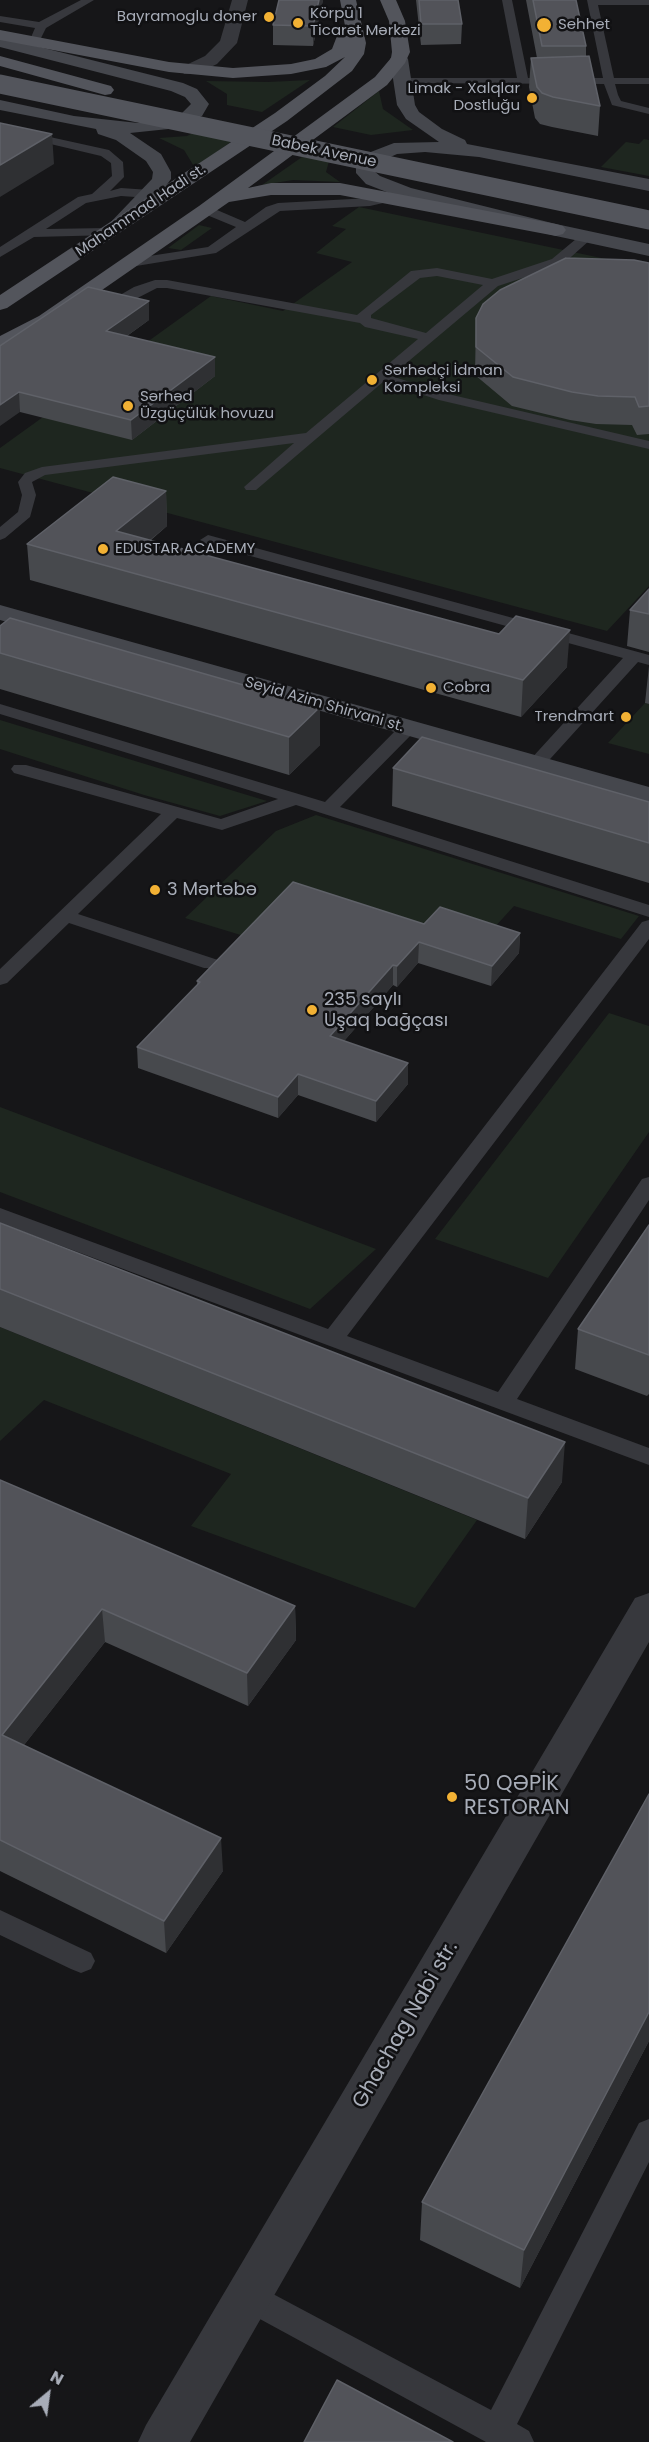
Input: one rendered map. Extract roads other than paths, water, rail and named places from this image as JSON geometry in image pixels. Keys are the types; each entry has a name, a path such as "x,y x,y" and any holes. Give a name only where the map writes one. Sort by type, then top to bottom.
{"main road":[{"path":"0,35 37,34 190,70 233,73 306,67 331,59 343,47 344,18 348,0"},
{"name":"Mahammad Hadi st.","path":"0,304 281,117 332,80 346,67 355,54 357,43 348,0"},
{"name":"Mahammad Hadi st.","path":"0,343 316,120 357,87 382,59 385,49 383,0"},
{"path":"388,0 397,21 401,52 399,59 401,81 406,105 420,124 452,141 479,151"},
{"path":"0,42 177,87 191,93 200,104 196,112 187,118 156,127 118,128 0,105"},
{"path":"0,343 46,320 206,210 360,98 381,81 399,59"},
{"path":"0,61 105,90"},
{"name":"Babek Avenue","path":"0,68 649,202"},
{"name":"Babek Avenue","path":"0,84 649,220"},
{"path":"74,121 123,136 154,158 162,172 162,179 150,194 113,229"},
{"path":"649,185 479,151 425,146 394,149 370,159 365,166 365,173 373,180 404,192 556,230 649,250"},
{"path":"481,185 649,230"},
{"path":"206,210 237,195 281,188 340,189 392,197 556,230"},
{"name":"Seyid Azim Shirvani st.","path":"6,620 408,728 649,796"}],"street":[{"path":"190,70 211,60 228,43 240,0"},
{"path":"396,0 397,21"},
{"name":"Ghachag Nabi str.","path":"163,2442 649,1608"}],"lane":[{"path":"0,19 37,34 89,0"},
{"path":"507,0 523,81"},
{"path":"649,2 592,1 616,103 649,111"},
{"path":"401,81 649,81"},
{"path":"0,129 105,153 117,162 118,177 98,195"},
{"path":"0,253 72,204 98,195 121,192 150,194"},
{"path":"130,262 212,250 270,210 278,207 370,202 392,197"},
{"path":"206,210 246,227"},
{"path":"29,233 113,229"},
{"path":"250,487 493,283 563,263 586,237"},
{"path":"364,320 364,314 416,274 437,272 493,283"},
{"path":"113,305 139,290 155,284 167,284 364,320 370,324 427,337"},
{"path":"380,377 444,397 649,445"},
{"path":"0,535 25,514 29,495 25,483 30,476 42,471 310,436"},
{"path":"208,540 642,658 535,765"},
{"path":"0,709 328,809 649,911"},
{"path":"328,809 408,728"},
{"path":"20,769 222,825 295,799"},
{"path":"1,977 173,812"},
{"path":"66,916 210,964"},
{"path":"333,1338 649,926"},
{"path":"503,1402 649,1184"},
{"path":"0,1215 649,1457"},
{"path":"0,1922 81,1961"},
{"path":"247,2296 508,2436 649,2132"}],"place":[{"name":"Bayramoglu doner","path":"269,17"},
{"name":"Körpü 1 Ticarət Mərkəzi","path":"298,23"},
{"name":"Sehhet","path":"544,25"},
{"name":"Limak - Xalqlar Dostluğu","path":"532,98"},
{"name":"Sərhədçi İdman Kompleksi","path":"372,380"},
{"name":"Sərhəd Üzgüçülük hovuzu","path":"128,406"},
{"name":"EDUSTAR ACADEMY","path":"103,549"},
{"name":"Cobra","path":"431,688"},
{"name":"Trendmart","path":"626,717"},
{"name":"3 Mərtəbə","path":"155,890"},
{"name":"235 saylı Uşaq bağçası","path":"312,1010"},
{"name":"50 QƏPİK RESTORAN","path":"452,1797"}]}
